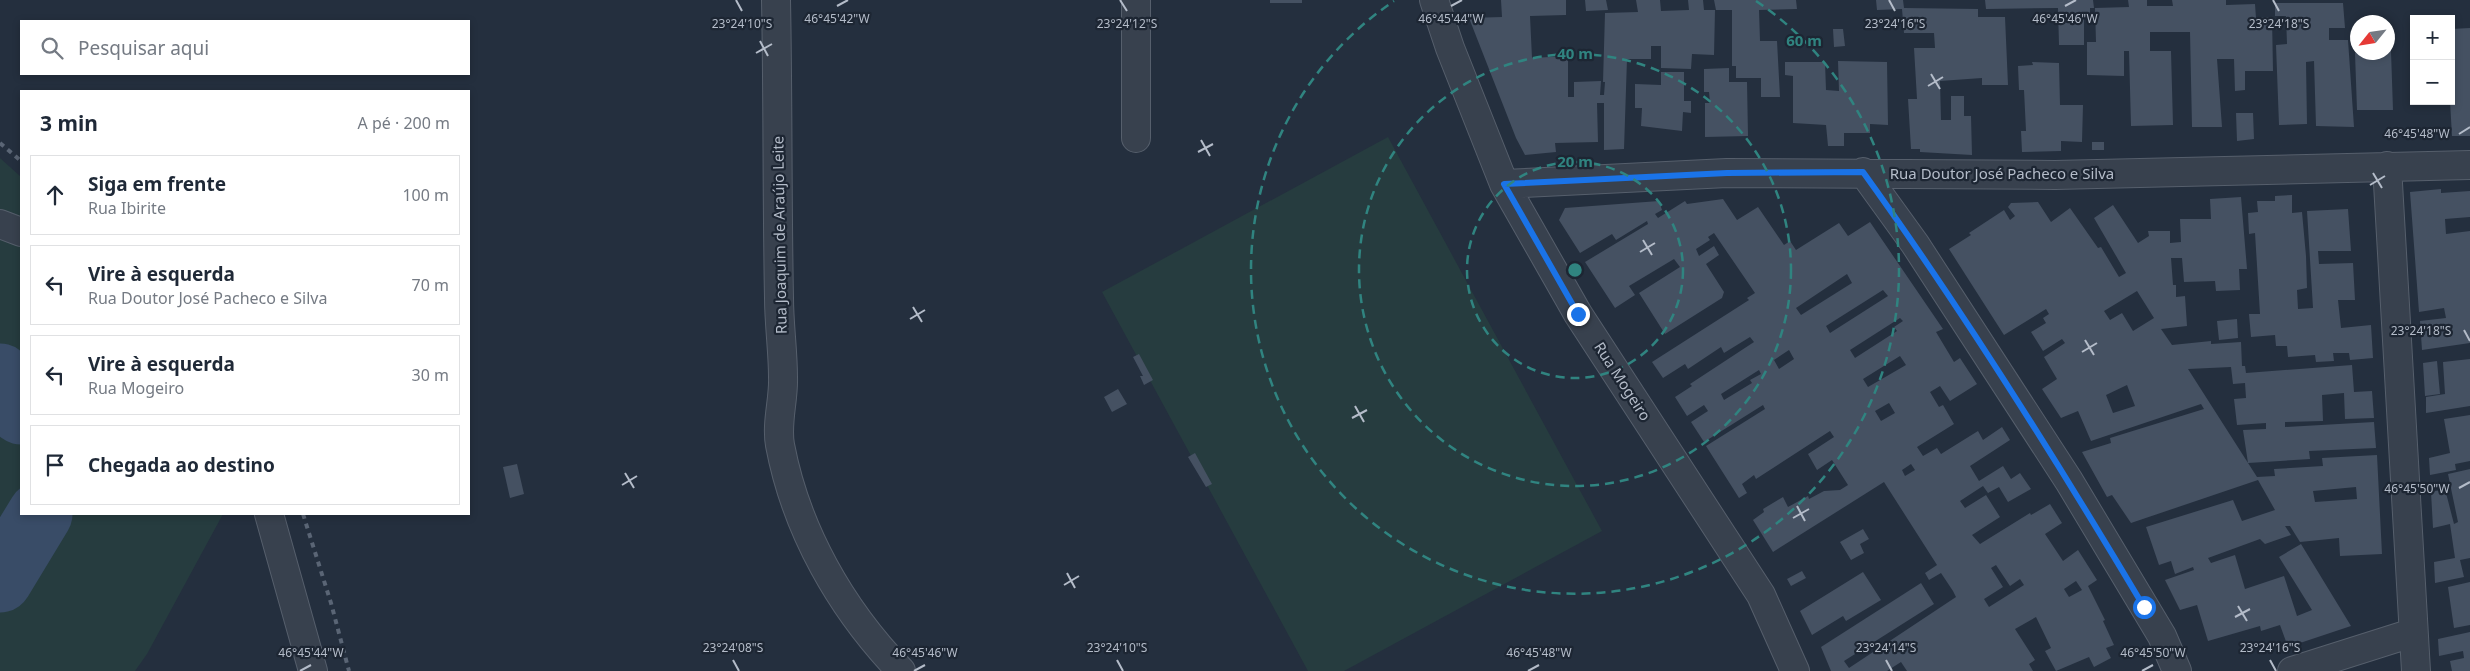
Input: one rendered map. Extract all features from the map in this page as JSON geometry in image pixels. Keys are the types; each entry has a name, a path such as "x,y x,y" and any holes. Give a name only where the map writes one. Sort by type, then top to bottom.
{"street":[{"name":"Rua Joaquim de Araújo Leite","path":"776,0 779,300 783,376 779,442 791,490 807,534 830,577 869,635 901,671"},
{"path":"1136,0 1136,138"},
{"name":"Rua Mogeiro","path":"1434,0 1450,48 1504,184 1578,314 1761,595 1795,671"},
{"name":"Rua Doutor José Pacheco e Silva","path":"1504,184 1727,173 1863,172 2055,175 2470,165"},
{"path":"2387,166 2412,633 2416,671"},
{"path":"1863,172 1915,244 2069,481 2162,636 2177,671"},
{"path":"0,224 20,232"},
{"path":"269,515 313,671"},
{"path":"2292,671 2412,633"}],"green space":[{"path":"1388,137 1602,531 1344,671 1308,671 1102,292"},
{"path":"0,158 20,176 20,515 222,515 147,654 135,671 0,671"}],"building":[{"path":"1270,0 1302,0 1302,3 1270,3"},
{"path":"1501,0 1566,0 1566,15 1530,16 1532,58 1568,56 1568,97 1574,97 1574,82 1601,81 1600,95 1604,95 1605,13 1638,12 1636,0 1660,0 1661,11 1689,10 1688,0 1703,0 1704,10 1715,10 1714,55 1692,54 1691,69 1661,68 1661,46 1651,46 1651,59 1627,59 1624,149 1604,150 1604,103 1597,103 1598,142 1555,143 1556,152 1525,155 1516,138 1469,18 1502,17"},
{"path":"1585,0 1606,0 1608,10 1586,11"},
{"path":"1714,0 1796,0 1797,9 1759,10 1760,41 1777,41 1780,97 1761,97 1761,78 1736,78 1736,66 1732,66 1732,10 1716,10"},
{"path":"1876,0 1903,0 1904,8 1978,9 1978,17 2005,17 2008,85 1982,85 1982,78 1940,81 1941,120 1951,120 1951,96 1964,96 1964,116 1971,116 1972,155 1920,152 1920,149 1911,149 1908,99 1917,99 1914,48 1935,48 1934,33 1904,33 1902,9 1877,10"},
{"path":"1985,0 2093,0 2094,8 2090,8 2090,16 2084,16 2084,45 2059,45 2058,8 1986,9"},
{"path":"2128,0 2147,0 2147,6 2173,6 2172,0 2226,0 2226,5 2255,4 2256,18 2272,17 2273,71 2245,71 2245,90 2235,91 2234,59 2217,59 2222,127 2192,127 2190,32 2150,32 2150,51 2171,51 2173,125 2131,126 2129,51 2124,51 2124,76 2087,75 2087,42 2096,42 2095,8 2129,7"},
{"path":"2275,3 2343,3 2345,28 2329,28 2329,40 2348,40 2354,127 2316,126 2314,61 2306,62 2307,124 2279,125 2276,45 2287,44 2286,16 2275,16"},
{"path":"2470,28 2470,136 2452,136 2450,105 2455,105 2455,29"},
{"path":"1833,29 1843,29 1845,46 1834,47"},
{"path":"2355,60 2391,60 2393,110 2357,110"},
{"path":"1838,61 1887,62 1888,125 1870,124 1870,133 1844,133 1844,146 1828,146 1826,125 1793,123 1793,76 1785,75 1785,62 1825,62 1826,90 1839,91"},
{"path":"2032,62 2059,63 2060,105 2083,105 2082,142 2061,141 2061,151 2022,152 2021,131 2026,131 2024,90 2019,90 2018,66 2033,65"},
{"path":"1729,68 1729,82 1747,82 1748,136 1705,137 1705,103 1710,103 1709,92 1704,92 1704,69"},
{"path":"1661,72 1684,72 1684,101 1691,101 1691,113 1683,112 1682,131 1641,126 1642,108 1635,108 1635,84 1661,85"},
{"path":"2236,113 2253,113 2254,139 2237,141"},
{"path":"2092,142 2104,142 2104,150 2092,150"},
{"path":"2441,189 2441,193 2470,191 2470,217 2445,219 2446,234 2470,231 2470,343 2422,350 2420,321 2446,318 2444,308 2419,312 2410,192"},
{"path":"2292,195 2292,213 2302,212 2306,256 2307,288 2297,290 2298,309 2313,308 2307,211 2348,209 2351,251 2318,251 2319,264 2353,263 2355,300 2338,300 2341,328 2371,325 2373,358 2350,360 2349,353 2333,353 2334,361 2316,362 2315,355 2288,357 2287,346 2276,346 2275,335 2251,337 2249,314 2260,314 2255,233 2249,234 2248,213 2258,212 2257,201 2275,201 2275,196"},
{"path":"2241,197 2247,269 2239,269 2240,290 2216,291 2215,281 2184,282 2182,258 2171,258 2173,285 2176,285 2176,297 2185,296 2187,326 2161,329 2172,345 2211,341 2211,344 2241,342 2242,366 2245,366 2246,373 2352,365 2354,392 2372,391 2374,418 2345,419 2344,393 2322,395 2323,421 2285,422 2285,427 2374,422 2376,448 2309,451 2310,459 2248,463 2257,477 2275,476 2274,469 2323,466 2322,458 2377,455 2382,554 2340,556 2339,538 2300,542 2290,526 2285,526 2291,535 2265,544 2260,539 2208,558 2211,563 2235,555 2245,589 2284,576 2297,616 2312,610 2279,557 2301,544 2351,626 2288,647 2280,625 2261,631 2260,626 2208,641 2197,605 2180,610 2165,580 2194,570 2193,567 2175,574 2171,561 2159,565 2146,527 2233,500 2242,521 2275,510 2258,480 2131,523 2112,495 2107,497 2082,452 2111,443 2110,438 2204,409 2201,404 2091,441 2078,411 2061,418 2042,389 2057,379 2044,357 2065,343 2062,339 2043,351 2031,332 2046,323 2043,318 2049,314 2046,309 2004,335 1949,249 2004,210 2010,220 2015,216 2008,207 2011,203 2038,202 2051,222 2070,208 2098,248 2101,247 2119,277 2126,273 2094,218 2113,205 2138,243 2149,236 2148,231 2170,231 2170,243 2181,242 2180,219 2211,219 2210,199","holes":["2137,291 2154,318 2133,331 2122,313 2110,320 2104,311","2231,367 2233,384 2245,383 2246,398 2234,399 2237,425 2266,423 2266,429 2243,430 2248,463 2188,369","2127,385 2135,406 2113,413 2106,395","2356,487 2357,499 2315,502 2313,491"]},
{"path":"1723,199 1737,220 1758,207 1784,245 1790,241 1796,250 1839,223 1848,236 1870,222 1943,329 1936,332 1954,362 1960,358 1977,384 1950,401 1940,386 1930,392 1939,407 1943,405 1954,424 1917,447 1923,456 1937,448 1941,454 1978,431 1983,440 2002,427 2010,440 1970,466 1979,481 2003,466 2011,479 2020,473 2031,489 2008,502 1999,487 1988,493 1983,486 1960,501 1965,508 1986,495 2000,517 1972,535 1980,544 2030,513 2031,515 2050,504 2062,523 2045,534 2063,561 2078,550 2097,580 2088,586 2105,620 2103,621 2114,645 2106,648 2111,658 2094,667 2089,657 2056,671 2045,651 2051,648 2036,617 2015,629 2035,660 2029,664 2033,671 1907,671 1901,662 1887,671 1831,671 1821,647 1921,583 1934,604 1844,661 1849,668 1956,597 1941,573 1929,580 1925,573 1937,565 1884,482 1773,552 1753,520 1764,512 1763,509 1783,497 1788,507 1808,496 1809,499 1824,491 1840,490 1848,485 1832,460 1817,470 1808,454 1834,437 1830,431 1756,479 1754,475 1742,484 1747,493 1739,498 1706,446 1765,409 1763,405 1704,442 1691,422 1708,411 1704,405 1687,416 1675,397 1692,386 1690,384 1754,342 1750,337 1724,353 1721,347 1688,369 1685,364 1663,378 1652,362 1749,300 1747,298 1755,293 1714,233 1708,237 1710,240 1696,249 1699,256 1714,246 1719,255 1706,264 1724,292 1722,298 1665,334 1639,293 1680,267 1674,259 1629,286 1635,295 1615,308 1585,262 1648,224 1647,221 1616,240 1612,234 1580,253 1559,220 1565,208 1659,201 1662,210 1655,214 1658,218 1685,201 1687,204","holes":["1847,274 1852,283 1801,315 1796,308","1883,290 1888,296 1830,333 1826,326","1900,318 1903,321 1894,327 1897,331 1855,358 1850,350","1789,350 1794,359 1779,369 1774,360","1900,356 1906,365 1868,387 1863,379","1759,370 1761,374 1750,380 1752,383 1724,400 1721,394","1889,403 1895,413 1881,421 1875,411","1911,464 1915,470 1905,476 1902,470","1996,565 2010,586 2020,579 2024,585 1989,607 1984,599 2003,587 1991,568","2076,581 2082,590 2069,597 2064,589"]},
{"path":"2237,319 2238,338 2219,340 2217,321"},
{"path":"1139,354 1153,380 1144,385 1140,376 1143,376 1133,357"},
{"path":"2470,359 2470,406 2426,413 2426,397 2445,394 2443,362"},
{"path":"2437,361 2440,394 2425,396 2423,363"},
{"path":"1118,389 1127,404 1112,412 1104,397"},
{"path":"2470,415 2470,461 2455,464 2456,470 2430,475 2429,458 2450,453 2444,419"},
{"path":"1195,453 1212,484 1206,487 1188,457"},
{"path":"517,464 524,494 510,498 503,467"},
{"path":"2470,469 2470,558 2460,560 2464,577 2435,583 2434,562 2455,558 2450,524 2433,528 2431,492 2445,489 2454,524 2458,522 2448,474"},
{"path":"1863,529 1869,539 1860,544 1864,553 1851,560 1840,542"},
{"path":"1802,571 1806,578 1791,586 1787,579"},
{"path":"1863,572 1881,600 1846,621 1843,616 1812,635 1800,611"},
{"path":"2470,582 2470,625 2454,628 2448,587"},
{"path":"2470,632 2470,671 2452,671 2450,661 2464,658 2463,651 2439,656 2438,639"}],"waterway":[{"path":"0,376 20,410"},
{"path":"0,580 39,515"}],"railway":[{"path":"0,143 20,160"},
{"path":"303,515 331,603 349,671"}],"route":[{"path":"1578,314 1504,184 1727,173 1863,172 1915,244 2069,481 2144,607"}]}
